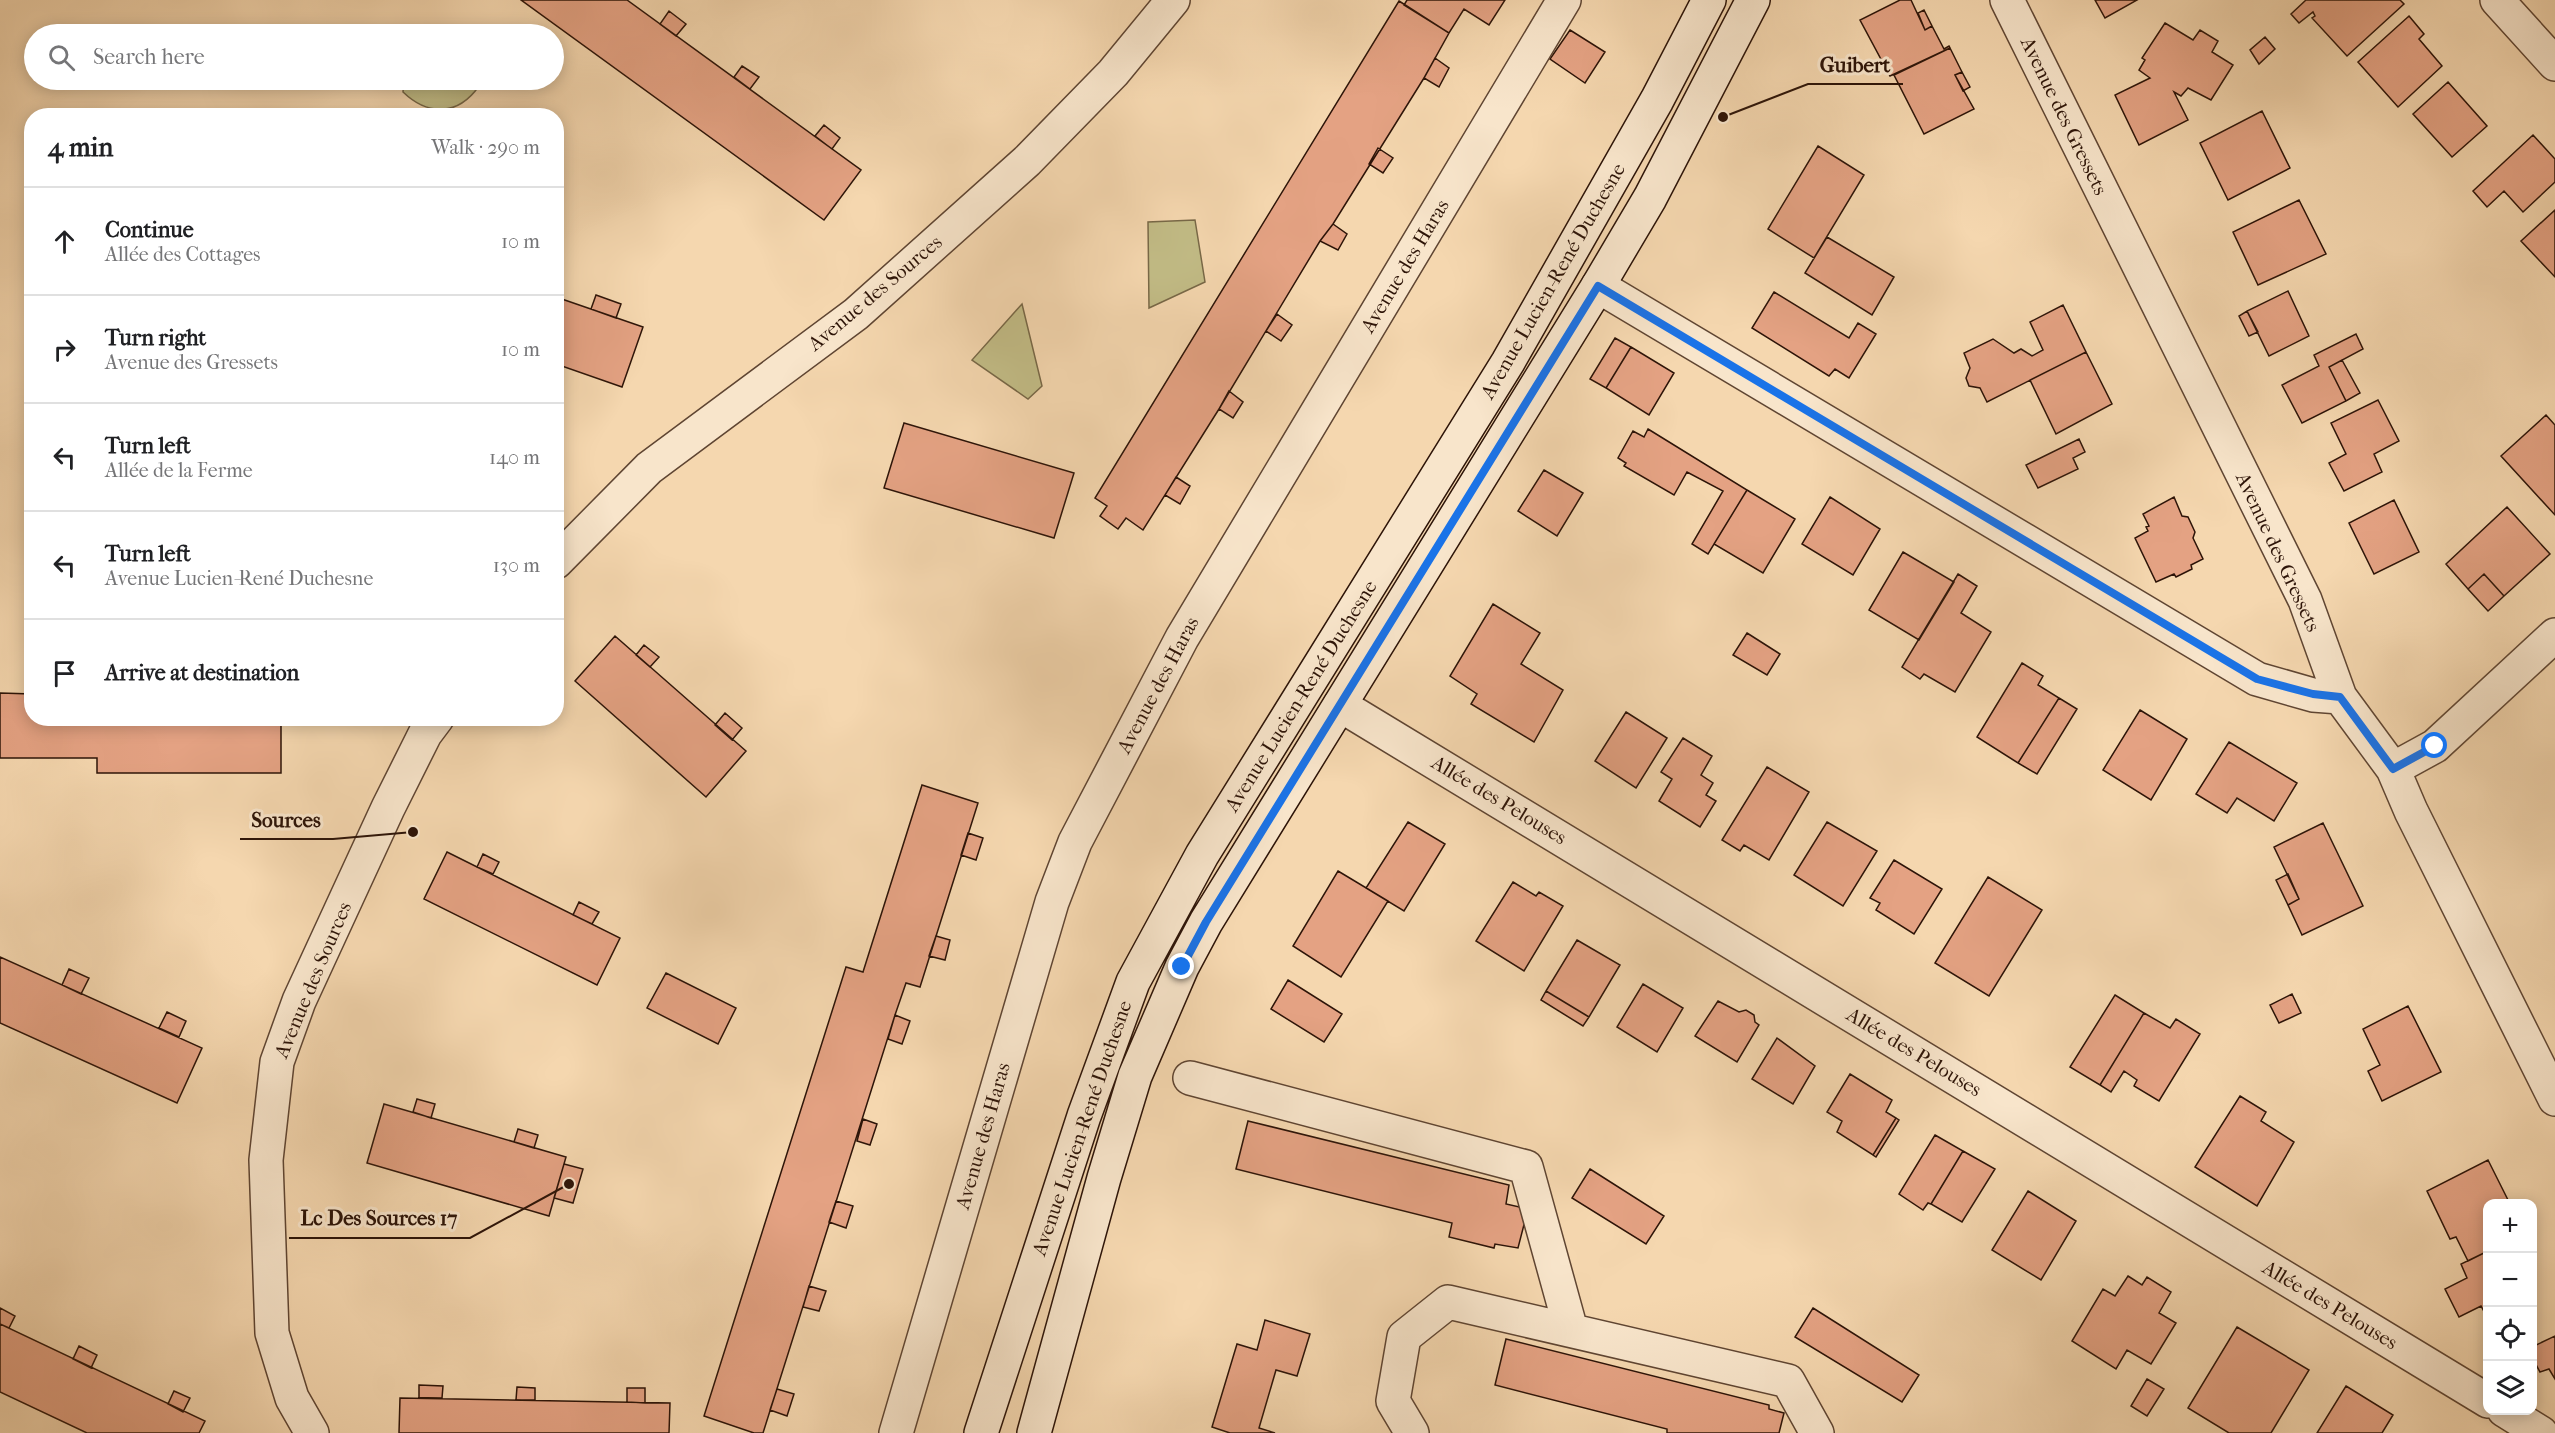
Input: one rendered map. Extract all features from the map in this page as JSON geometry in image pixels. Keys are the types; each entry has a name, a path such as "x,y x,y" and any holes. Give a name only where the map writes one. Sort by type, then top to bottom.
{"street":[{"name":"Avenue des Sources","path":"564,554 649,468 856,314 1027,161 1113,73 1173,0"},
{"name":"Avenue des Haras","path":"896,1433 1052,902 1075,842 1182,638 1563,0"},
{"name":"Avenue Lucien-René Duchesne","path":"981,1433 1084,1116 1133,982 1202,855 1508,362 1657,100 1709,0"},
{"name":"Avenue Lucien-René Duchesne","path":"1034,1433 1104,1178 1135,1076 1158,1021 1206,922 1598,286 1650,198 1754,0"},
{"name":"Avenue des Gressets","path":"2007,0 2305,600 2340,697 2393,769 2555,1099"},
{"path":"2497,0 2555,64"},
{"path":"1598,286 2257,679 2313,694 2340,697"},
{"path":"2393,769 2435,746 2555,635"},
{"name":"Allée des Pelouses","path":"1340,705 2483,1399"},
{"name":"Avenue des Sources","path":"312,1433 292,1398 272,1333 266,1160 277,1062 299,1001 388,808 431,726"},
{"path":"1190,1078 1526,1167 1571,1330"},
{"path":"1412,1433 1393,1401 1404,1337 1448,1302 1788,1381 1817,1433"},
{"path":"2512,1415 2541,1433"}],"shaded area":[{"path":"403,90 476,90 462,103 447,108 430,108"},
{"path":"1195,220 1205,282 1149,308 1148,222"},
{"path":"1022,304 1042,386 1028,399 972,360"}],"building":[{"path":"521,0 627,0 861,170 824,220 564,31 564,24 554,24"},
{"path":"1407,0 1505,0 1489,25 1464,9 1449,33 1404,5"},
{"path":"1900,0 1911,0 1925,30 1932,26 1944,49 1949,46 1950,48 1890,76 1860,20"},
{"path":"2095,0 2137,0 2105,18"},
{"path":"2306,0 2400,0 2404,4 2347,56 2312,18 2315,16 2313,12 2299,23 2291,14"},
{"path":"1399,1 1449,33 1424,78 1333,224 1320,241 1143,530 1126,518 1118,529 1100,516 1107,506 1095,498"},
{"path":"1924,10 1932,26 1925,30 1918,13"},
{"path":"669,11 686,24 676,36 660,24"},
{"path":"2409,16 2424,34 2419,39 2442,66 2398,107 2358,62"},
{"path":"2165,23 2193,40 2200,30 2218,41 2212,52 2233,65 2211,100 2188,88 2181,96 2174,92 2188,120 2139,145 2115,95 2150,78 2139,70 2145,60 2142,58"},
{"path":"1570,30 1605,52 1585,83 1550,59"},
{"path":"2265,37 2275,49 2259,64 2250,50"},
{"path":"1950,48 1962,72 1955,75 1974,109 1924,134 1894,75"},
{"path":"1435,58 1449,68 1439,87 1424,78"},
{"path":"742,66 759,77 750,89 734,77"},
{"path":"1962,72 1970,87 1963,91 1955,75"},
{"path":"2448,82 2487,126 2452,157 2413,114"},
{"path":"2262,111 2290,168 2228,200 2200,143"},
{"path":"824,125 840,138 832,149 815,136"},
{"path":"2533,135 2555,159 2555,182 2523,212 2504,191 2487,207 2473,191"},
{"path":"1818,146 1864,175 1814,258 1768,229"},
{"path":"1378,148 1393,158 1383,173 1369,164"},
{"path":"2299,200 2326,254 2258,285 2233,232"},
{"path":"2555,210 2555,277 2521,241"},
{"path":"1333,224 1347,234 1338,250 1320,241"},
{"path":"1827,237 1894,277 1872,315 1805,273"},
{"path":"2288,291 2309,336 2269,356 2247,311"},
{"path":"1774,292 1849,338 1858,323 1876,334 1849,378 1835,369 1829,376 1752,328"},
{"path":"596,295 621,304 616,318 591,309"},
{"path":"564,300 643,327 622,387 564,367"},
{"path":"2063,305 2086,352 1987,402 1980,388 1969,386 1966,378 1970,368 1964,353 1993,339 2014,353 2021,349 2032,356 2043,350 2030,322"},
{"path":"2247,311 2258,332 2249,336 2239,316"},
{"path":"1277,314 1292,325 1281,341 1266,331"},
{"path":"2356,334 2363,349 2329,367 2346,401 2302,423 2282,385 2319,366 2314,355"},
{"path":"1615,338 1631,347 1606,388 1590,379"},
{"path":"1631,347 1674,373 1649,415 1606,388"},
{"path":"2086,352 2112,404 2056,434 2030,380"},
{"path":"2342,360 2360,393 2346,401 2329,367"},
{"path":"1229,391 1243,402 1233,418 1219,409"},
{"path":"2378,400 2399,441 2374,454 2382,472 2344,491 2329,463 2346,454 2331,423"},
{"path":"2546,415 2555,425 2555,515 2501,456"},
{"path":"904,423 1074,473 1054,538 884,488"},
{"path":"1648,429 1747,490 1708,554 1692,544 1723,491 1687,472 1674,495 1624,466 1626,463 1618,458 1633,431 1644,437"},
{"path":"2079,439 2085,452 2073,458 2078,469 2038,488 2026,465"},
{"path":"1544,470 1583,493 1557,536 1518,511"},
{"path":"1176,477 1190,486 1180,504 1165,495"},
{"path":"1747,490 1795,519 1763,573 1714,544"},
{"path":"1830,497 1880,529 1853,575 1802,544"},
{"path":"2174,497 2182,516 2188,517 2195,532 2193,538 2203,559 2191,565 2192,569 2176,577 2174,574 2156,582 2135,538 2148,531 2146,527 2149,526 2143,514"},
{"path":"2394,500 2419,552 2374,574 2349,523"},
{"path":"2507,507 2550,554 2504,596 2484,574 2468,589 2446,564"},
{"path":"1903,552 1954,582 1919,640 1869,610"},
{"path":"1958,574 1977,586 1961,613 1991,632 1955,692 1924,674 1920,679 1902,667"},
{"path":"2484,574 2504,596 2488,611 2468,589"},
{"path":"1493,604 1540,633 1521,664 1563,690 1534,742 1471,704 1477,694 1450,676"},
{"path":"1747,633 1780,654 1767,675 1733,655"},
{"path":"615,636 746,751 706,797 575,681"},
{"path":"644,645 659,657 650,667 636,655"},
{"path":"2022,663 2043,676 2038,685 2059,698 2018,763 1977,737"},
{"path":"0,693 24,694 24,726 281,726 281,773 97,773 97,758 0,758"},
{"path":"2059,698 2077,709 2037,774 2018,763"},
{"path":"2140,710 2187,739 2151,800 2103,770"},
{"path":"1626,712 1667,738 1636,788 1595,761"},
{"path":"725,713 742,728 732,740 715,725"},
{"path":"1683,738 1712,756 1701,775 1713,783 1706,795 1716,801 1700,827 1659,801 1672,779 1661,772"},
{"path":"2229,742 2297,783 2274,821 2237,798 2227,813 2196,794"},
{"path":"1767,767 1809,792 1769,860 1744,845 1740,851 1722,840"},
{"path":"922,785 978,803 920,987 906,983 895,1015 763,1433 754,1433 704,1416 846,967 863,972"},
{"path":"1408,822 1445,844 1404,911 1366,888"},
{"path":"1827,822 1877,851 1843,906 1794,875"},
{"path":"2323,823 2363,906 2302,935 2288,905 2299,899 2274,847"},
{"path":"968,833 983,838 976,860 961,855"},
{"path":"447,852 620,938 597,985 424,899"},
{"path":"483,854 499,862 493,874 477,867"},
{"path":"1894,860 1942,889 1914,934 1876,910 1880,903 1870,898"},
{"path":"1338,871 1388,901 1341,977 1293,946"},
{"path":"2288,874 2299,899 2288,905 2276,880"},
{"path":"1988,877 2042,910 1989,996 1935,963"},
{"path":"1513,882 1536,896 1539,892 1563,906 1524,971 1476,941"},
{"path":"579,902 599,912 592,924 573,915"},
{"path":"936,936 950,940 945,960 929,956"},
{"path":"1577,940 1620,965 1589,1017 1546,991"},
{"path":"0,957 202,1048 177,1103 0,1023"},
{"path":"69,969 89,978 81,994 62,985"},
{"path":"666,973 736,1008 718,1044 647,1008"},
{"path":"1288,980 1342,1014 1324,1042 1271,1009"},
{"path":"1643,984 1683,1008 1657,1052 1617,1027"},
{"path":"1546,991 1589,1017 1583,1026 1541,1000"},
{"path":"2292,994 2301,1013 2279,1023 2270,1005"},
{"path":"2115,995 2144,1013 2100,1085 2070,1067"},
{"path":"1718,1001 1739,1012 1746,1010 1754,1015 1755,1022 1759,1025 1737,1062 1695,1036"},
{"path":"2408,1006 2441,1072 2382,1101 2368,1071 2380,1065 2363,1029"},
{"path":"167,1012 186,1021 179,1037 159,1028"},
{"path":"2144,1013 2170,1028 2176,1019 2200,1034 2159,1101 2134,1086 2137,1080 2124,1071 2111,1092 2100,1085"},
{"path":"895,1015 910,1021 902,1044 888,1039"},
{"path":"1777,1038 1815,1066 1793,1104 1752,1079"},
{"path":"1850,1074 1892,1100 1886,1112 1896,1118 1873,1155 1837,1132 1842,1121 1827,1112"},
{"path":"2240,1096 2266,1112 2261,1121 2294,1142 2257,1206 2195,1167"},
{"path":"417,1099 435,1104 431,1118 413,1112"},
{"path":"384,1104 566,1157 549,1216 367,1163"},
{"path":"1896,1118 1899,1120 1876,1157 1873,1155"},
{"path":"863,1119 877,1124 870,1145 857,1141"},
{"path":"1248,1121 1509,1185 1506,1204 1528,1209 1518,1248 1495,1244 1494,1248 1449,1237 1452,1223 1236,1169"},
{"path":"518,1129 538,1135 534,1148 514,1142"},
{"path":"1935,1135 1963,1151 1931,1204 1928,1203 1923,1210 1899,1194"},
{"path":"1963,1151 1995,1169 1962,1222 1931,1204"},
{"path":"2488,1160 2508,1199 2483,1199 2483,1254 2468,1261 2456,1237 2450,1239 2427,1191"},
{"path":"564,1164 583,1169 573,1203 554,1198"},
{"path":"1590,1169 1664,1216 1646,1244 1572,1198"},
{"path":"2028,1191 2076,1221 2041,1280 1992,1250"},
{"path":"836,1201 853,1206 846,1228 829,1222"},
{"path":"2483,1253 2483,1310 2481,1306 2459,1317 2445,1289 2467,1278 2461,1264"},
{"path":"2128,1276 2142,1285 2147,1277 2171,1292 2159,1313 2176,1323 2151,1364 2127,1350 2116,1369 2072,1341 2103,1289 2115,1296"},
{"path":"809,1286 826,1291 819,1311 803,1307"},
{"path":"0,1308 15,1316 9,1328 0,1324"},
{"path":"1813,1308 1919,1375 1902,1402 1795,1337"},
{"path":"1265,1320 1310,1334 1297,1376 1276,1370 1259,1428 1275,1433 1230,1433 1212,1427 1237,1344 1257,1350"},
{"path":"0,1324 205,1421 199,1433 87,1433 0,1392"},
{"path":"2237,1327 2309,1370 2271,1433 2229,1433 2188,1408"},
{"path":"2555,1336 2555,1379 2549,1369 2540,1372 2537,1366 2537,1345"},
{"path":"1506,1339 1769,1405 1769,1409 1784,1413 1779,1433 1667,1433 1667,1429 1495,1385"},
{"path":"79,1346 97,1355 91,1368 73,1359"},
{"path":"2147,1379 2164,1389 2147,1416 2131,1406"},
{"path":"419,1385 443,1386 442,1398 419,1398"},
{"path":"2346,1386 2393,1415 2382,1433 2317,1433"},
{"path":"517,1387 535,1388 535,1400 516,1400"},
{"path":"627,1388 645,1388 645,1403 627,1402"},
{"path":"777,1389 794,1394 787,1416 770,1410"},
{"path":"174,1391 190,1398 183,1412 168,1404"},
{"path":"400,1398 670,1403 669,1433 399,1433"}],"place":[{"name":"Guibert","path":"1723,117"},
{"name":"Sources","path":"413,832"},
{"name":"Lc Des Sources 17","path":"569,1184"}],"route":[{"path":"1182,967 1206,922 1598,286 2257,679 2313,694 2340,697 2393,769 2435,746"}]}
